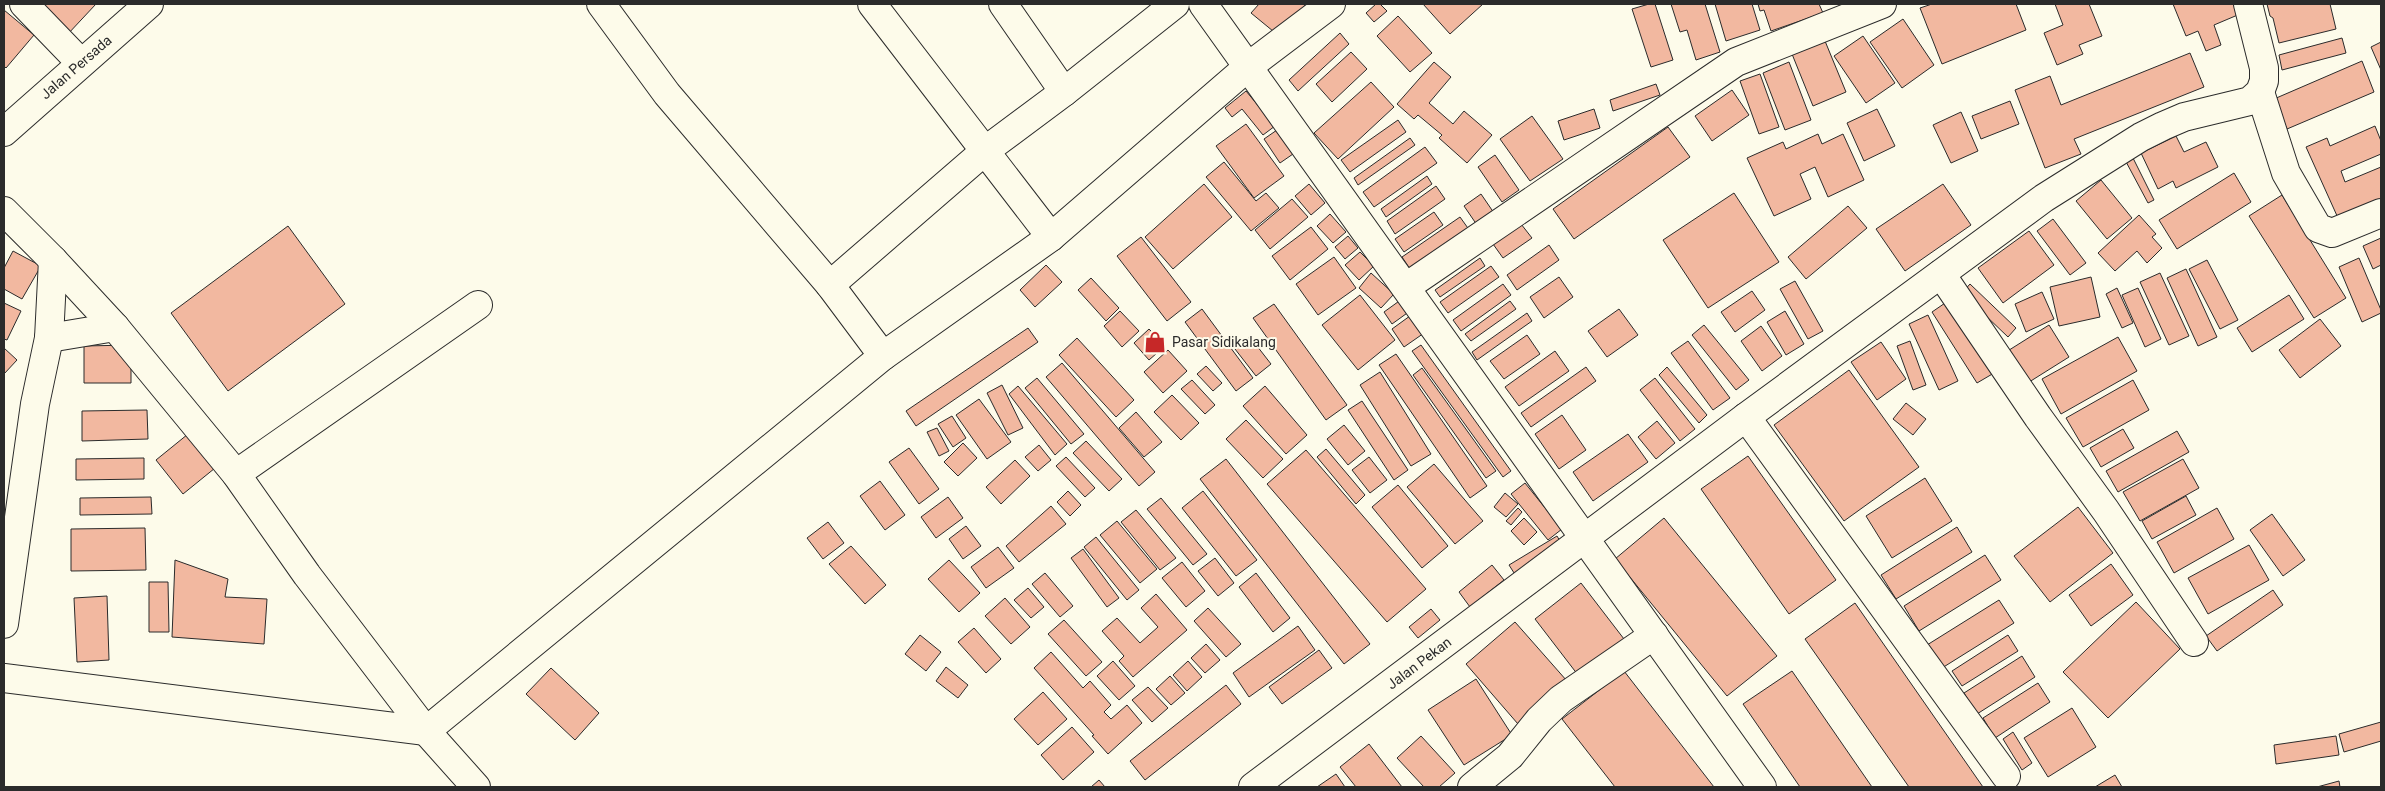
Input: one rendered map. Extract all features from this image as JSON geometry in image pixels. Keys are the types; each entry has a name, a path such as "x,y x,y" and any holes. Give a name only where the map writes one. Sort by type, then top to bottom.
{"street":[{"path":"24,4 81,63"},
{"name":"Jalan Persada","path":"4,132 149,4"},
{"path":"601,4 667,94 830,285 883,356"},
{"path":"872,4 1051,237"},
{"path":"1003,4 1064,92"},
{"path":"830,285 986,150 1064,92 1175,4"},
{"path":"1203,4 1762,787"},
{"path":"4,678 426,731 883,356 1051,237 1249,66 1331,4"},
{"path":"1406,287 1736,62 1882,4"},
{"path":"2248,4 2264,68 2264,82 2260,92 2286,173 2318,228 2332,233 2381,213"},
{"name":"Jalan Pekan","path":"1252,787 2044,198 2141,137 2184,117 2250,101 2260,92"},
{"path":"4,211 54,260 115,327 236,474 307,575 426,731 476,787"},
{"path":"4,624 34,404 50,338 54,260"},
{"path":"1941,274 1988,345 2106,511 2194,642"},
{"path":"236,474 478,305"},
{"path":"50,338 115,327"},
{"path":"1746,418 2006,776"},
{"path":"1472,787 1510,756 1539,720 1561,699 1654,635"}],"building":[{"path":"32,4 96,4 67,35"},
{"path":"1259,4 1306,4 1279,36 1251,13"},
{"path":"1376,4 1380,4 1387,11 1374,22 1366,13"},
{"path":"1423,4 1483,4 1450,34"},
{"path":"1655,4 1673,60 1651,67 1632,9"},
{"path":"1671,4 1705,4 1720,52 1696,60 1687,30 1680,32"},
{"path":"1715,4 1752,4 1760,30 1726,41"},
{"path":"1758,4 1819,4 1823,13 1771,31 1764,10 1760,11"},
{"path":"1932,4 2016,4 2026,30 1942,64 1920,8"},
{"path":"2055,4 2089,4 2102,36 2079,45 2083,54 2057,65 2044,33 2063,25"},
{"path":"2173,4 2236,4 2240,14 2214,25 2221,45 2206,51 2198,31 2186,36"},
{"path":"2267,4 2330,4 2336,29 2279,43 2273,18 2270,16"},
{"path":"4,10 34,35 6,68 4,66"},
{"path":"1398,16 1432,53 1410,72 1377,36"},
{"path":"1903,19 1934,65 1902,88 1870,42"},
{"path":"1340,33 1349,44 1298,91 1289,80"},
{"path":"1863,36 1895,83 1866,103 1834,56"},
{"path":"2342,38 2346,53 2282,70 2279,55"},
{"path":"1825,41 1846,92 1813,106 1792,54"},
{"path":"2381,42 2381,70 2371,47"},
{"path":"1351,52 1367,69 1332,102 1316,84"},
{"path":"2190,53 2204,87 2074,139 2081,154 2045,168 2015,90 2050,76 2061,105"},
{"path":"2362,61 2374,92 2287,129 2274,99"},
{"path":"1434,62 1451,77 1429,103 1453,124 1464,111 1492,135 1467,163 1439,138 1442,135 1418,115 1414,119 1397,104"},
{"path":"1789,62 1811,120 1785,130 1763,73"},
{"path":"1760,74 1779,127 1759,134 1740,81"},
{"path":"1371,82 1394,107 1338,159 1314,133"},
{"path":"1656,84 1660,95 1613,111 1610,100"},
{"path":"1732,90 1749,115 1712,141 1695,116"},
{"path":"1246,91 1275,126 1263,135 1242,109 1232,117 1225,108"},
{"path":"2010,101 2019,124 1981,139 1972,116"},
{"path":"1594,109 1600,128 1564,140 1558,121"},
{"path":"1877,109 1895,146 1864,161 1847,123"},
{"path":"1961,112 1978,151 1951,163 1933,125"},
{"path":"1532,116 1563,159 1530,181 1500,139"},
{"path":"1398,120 1406,132 1350,172 1341,160"},
{"path":"1246,124 1284,176 1254,198 1216,146"},
{"path":"2375,126 2381,141 2381,154 2341,171 2345,182 2381,167 2381,199 2338,218 2306,147 2327,138 2330,146"},
{"path":"1668,127 1690,157 1574,239 1553,209"},
{"path":"1277,130 1293,154 1280,163 1264,139"},
{"path":"1818,134 1822,144 1843,134 1864,180 1828,197 1815,167 1800,174 1811,199 1774,216 1747,158 1783,142 1786,149"},
{"path":"2176,136 2184,152 2206,142 2218,167 2176,188 2173,181 2158,189 2141,153"},
{"path":"1410,138 1415,145 1358,185 1354,178"},
{"path":"1425,147 1437,163 1374,207 1363,192"},
{"path":"2131,154 2154,200 2148,203 2124,158"},
{"path":"1495,155 1519,190 1502,202 1478,167"},
{"path":"1224,162 1256,201 1266,193 1279,208 1251,231 1206,177"},
{"path":"2234,173 2251,202 2177,249 2159,220"},
{"path":"1427,176 1432,184 1386,217 1381,209"},
{"path":"2101,180 2132,218 2107,239 2076,201"},
{"path":"1204,184 1232,217 1173,269 1145,237"},
{"path":"1309,184 1325,203 1311,215 1295,196"},
{"path":"1943,184 1971,225 1905,271 1876,229"},
{"path":"1436,186 1445,199 1395,234 1387,221"},
{"path":"1734,193 1779,262 1708,308 1663,240"},
{"path":"1481,194 1494,213 1477,225 1464,206"},
{"path":"2282,195 2346,298 2314,318 2249,216"},
{"path":"1292,199 1308,217 1270,249 1255,230"},
{"path":"1848,206 1867,228 1806,279 1788,257"},
{"path":"1434,212 1443,225 1404,252 1395,239"},
{"path":"1330,214 1346,232 1333,243 1317,226"},
{"path":"2139,215 2156,234 2152,237 2162,248 2147,263 2137,251 2115,271 2098,253"},
{"path":"1460,217 1470,231 1412,272 1402,257"},
{"path":"2053,219 2086,263 2070,275 2037,231"},
{"path":"1521,224 1532,238 1503,258 1493,244"},
{"path":"288,226 345,304 228,391 171,313"},
{"path":"1311,227 1328,249 1290,280 1272,256"},
{"path":"2029,231 2054,265 2003,303 1978,268"},
{"path":"1348,236 1358,248 1345,259 1335,247"},
{"path":"1141,237 1191,302 1167,321 1117,256"},
{"path":"2381,238 2381,265 2373,269 2363,246"},
{"path":"1549,245 1559,260 1517,290 1507,275"},
{"path":"13,251 41,266 22,299 4,289 4,268"},
{"path":"1360,252 1374,266 1359,280 1345,265"},
{"path":"1334,257 1356,288 1318,315 1296,284"},
{"path":"1480,258 1485,266 1440,297 1435,290"},
{"path":"2359,258 2381,310 2381,313 2362,322 2339,267"},
{"path":"2207,260 2238,320 2220,329 2189,269"},
{"path":"1046,265 1062,282 1035,307 1020,290"},
{"path":"1491,266 1499,277 1448,313 1440,302"},
{"path":"2186,269 2217,337 2198,346 2167,278"},
{"path":"1371,273 1394,294 1381,308 1359,288"},
{"path":"2160,273 2189,336 2169,345 2140,282"},
{"path":"1559,277 1573,297 1544,318 1530,297"},
{"path":"2091,277 2100,317 2059,326 2050,287"},
{"path":"1091,278 1119,308 1106,321 1078,290"},
{"path":"1795,281 1823,331 1808,339 1780,289"},
{"path":"1503,284 1511,295 1461,331 1453,320"},
{"path":"1970,284 2016,328 2008,337 1962,293"},
{"path":"2117,288 2133,323 2122,328 2106,294"},
{"path":"2138,288 2161,339 2145,347 2122,295"},
{"path":"1752,291 1765,310 1735,332 1721,312"},
{"path":"2042,292 2054,319 2026,332 2015,304"},
{"path":"1360,295 1395,340 1358,370 1322,325"},
{"path":"2289,295 2304,319 2252,352 2237,328"},
{"path":"1402,299 1410,311 1392,324 1384,312"},
{"path":"1510,301 1516,309 1471,341 1465,334"},
{"path":"1948,301 1994,373 1977,383 1932,312"},
{"path":"4,303 21,311 7,340 4,339"},
{"path":"1274,304 1347,405 1326,420 1253,318"},
{"path":"1202,309 1253,378 1236,391 1185,322"},
{"path":"1619,309 1638,335 1607,357 1588,331"},
{"path":"1120,311 1139,331 1122,347 1104,326"},
{"path":"1785,311 1804,344 1786,355 1767,322"},
{"path":"1414,313 1427,331 1404,347 1392,329"},
{"path":"1527,313 1532,321 1477,360 1472,352"},
{"path":"1928,315 1958,381 1939,390 1909,324"},
{"path":"2320,319 2341,346 2300,378 2279,350"},
{"path":"1704,325 1749,380 1736,390 1692,335"},
{"path":"2049,325 2069,357 2026,384 2006,352"},
{"path":"1761,326 1782,356 1762,371 1741,341"},
{"path":"1028,328 1038,342 916,426 906,411"},
{"path":"1149,329 1165,346 1149,360 1134,343"},
{"path":"1527,335 1540,354 1504,379 1490,361"},
{"path":"1250,337 1271,364 1256,376 1235,349"},
{"path":"2118,337 2137,371 2061,414 2042,379"},
{"path":"1077,338 1134,400 1116,417 1059,355"},
{"path":"1688,341 1730,398 1713,410 1671,353"},
{"path":"1910,341 1926,385 1913,390 1897,346"},
{"path":"1881,342 1906,379 1877,400 1851,362"},
{"path":"131,345 131,383 84,383 84,346"},
{"path":"1421,345 1511,471 1503,477 1412,351"},
{"path":"4,348 17,360 4,374"},
{"path":"1168,350 1187,371 1163,393 1144,372"},
{"path":"1555,351 1569,371 1519,406 1505,387"},
{"path":"1396,354 1487,486 1470,498 1379,365"},
{"path":"1062,363 1155,472 1139,486 1046,377"},
{"path":"1206,366 1222,383 1213,391 1197,374"},
{"path":"1586,367 1596,381 1531,427 1521,413"},
{"path":"1667,367 1707,415 1699,423 1659,375"},
{"path":"1422,368 1496,471 1486,478 1413,375"},
{"path":"1849,370 1919,467 1844,521 1774,425"},
{"path":"1380,372 1431,454 1411,466 1360,385"},
{"path":"1037,378 1084,434 1071,444 1025,388"},
{"path":"1655,378 1695,429 1680,441 1640,390"},
{"path":"1192,380 1215,405 1205,414 1181,389"},
{"path":"2133,380 2149,410 2083,447 2066,418"},
{"path":"1002,385 1023,428 1008,435 987,393"},
{"path":"1018,386 1067,444 1055,455 1009,394"},
{"path":"1265,386 1307,435 1286,454 1243,406"},
{"path":"1172,395 1199,423 1181,440 1154,412"},
{"path":"979,399 1011,442 987,459 956,415"},
{"path":"1362,401 1408,470 1394,480 1348,410"},
{"path":"1906,403 1926,419 1913,435 1893,419"},
{"path":"147,410 148,439 82,441 82,411"},
{"path":"1136,412 1162,442 1144,457 1119,428"},
{"path":"1562,415 1586,450 1559,469 1535,434"},
{"path":"952,416 966,438 953,447 938,424"},
{"path":"1246,420 1283,459 1263,478 1226,439"},
{"path":"1657,421 1675,443 1656,459 1638,437"},
{"path":"1344,425 1365,451 1348,465 1327,439"},
{"path":"937,428 949,451 939,456 927,432"},
{"path":"2123,429 2134,448 2101,467 2090,448"},
{"path":"193,430 220,464 183,494 156,460"},
{"path":"2177,431 2189,452 2118,492 2106,471"},
{"path":"1628,434 1648,462 1593,501 1573,472"},
{"path":"1086,441 1122,479 1109,491 1073,453"},
{"path":"963,443 977,458 958,476 944,462"},
{"path":"1039,445 1051,460 1038,471 1025,457"},
{"path":"909,448 939,489 919,504 889,462"},
{"path":"1326,449 1365,495 1356,504 1317,457"},
{"path":"1306,450 1426,589 1387,622 1267,484"},
{"path":"1748,456 1836,580 1789,614 1701,489"},
{"path":"1066,457 1095,488 1085,497 1056,466"},
{"path":"1369,457 1387,480 1370,493 1352,470"},
{"path":"144,458 144,479 76,480 76,459"},
{"path":"1226,459 1370,644 1344,664 1200,479"},
{"path":"2183,459 2199,488 2140,521 2123,492"},
{"path":"1015,460 1030,476 1001,504 986,487"},
{"path":"1434,464 1483,521 1455,544 1407,487"},
{"path":"1925,478 1952,521 1892,558 1866,516"},
{"path":"880,481 905,515 885,530 860,496"},
{"path":"1525,483 1562,529 1548,540 1511,494"},
{"path":"1398,485 1448,546 1422,568 1372,507"},
{"path":"1068,491 1081,505 1070,516 1057,502"},
{"path":"1203,491 1257,560 1236,576 1182,508"},
{"path":"1505,493 1518,504 1506,517 1494,507"},
{"path":"2186,496 2196,515 2152,539 2142,521"},
{"path":"151,497 152,514 80,515 80,498"},
{"path":"948,497 963,518 936,538 921,517"},
{"path":"1161,498 1207,554 1193,565 1147,509"},
{"path":"1051,506 1066,524 1019,562 1006,546"},
{"path":"2078,507 2113,553 2050,602 2014,556"},
{"path":"1518,508 1522,512 1511,525 1506,521"},
{"path":"2217,508 2234,539 2174,573 2157,542"},
{"path":"1136,510 1176,558 1160,570 1121,522"},
{"path":"2272,514 2305,560 2283,576 2250,530"},
{"path":"1524,518 1537,532 1524,545 1511,531"},
{"path":"1664,518 1777,656 1727,696 1615,559"},
{"path":"1117,521 1157,569 1140,583 1100,535"},
{"path":"828,522 844,543 823,559 807,538"},
{"path":"966,526 981,546 963,559 949,539"},
{"path":"1957,527 1972,552 1896,599 1881,575"},
{"path":"145,528 146,570 71,571 71,529"},
{"path":"1557,536 1564,548 1516,576 1509,565"},
{"path":"1096,537 1139,590 1127,600 1084,547"},
{"path":"2249,545 2269,580 2208,614 2188,578"},
{"path":"851,546 886,585 865,604 829,564"},
{"path":"998,547 1014,568 986,588 971,567"},
{"path":"1083,549 1119,598 1107,607 1071,558"},
{"path":"1985,555 2001,580 1919,631 1904,606"},
{"path":"1215,558 1234,583 1218,596 1198,571"},
{"path":"175,560 228,579 225,597 267,599 264,644 172,637"},
{"path":"949,560 980,593 959,612 928,579"},
{"path":"1182,562 1205,591 1186,607 1162,578"},
{"path":"2111,564 2133,595 2091,626 2069,595"},
{"path":"1492,565 1504,580 1470,607 1459,592"},
{"path":"1045,573 1073,606 1060,617 1032,584"},
{"path":"1256,573 1290,618 1273,632 1239,587"},
{"path":"149,582 168,582 169,632 149,632"},
{"path":"1581,583 1624,639 1578,675 1535,619"},
{"path":"1028,588 1044,607 1031,618 1014,600"},
{"path":"2273,590 2283,605 2217,651 2206,636"},
{"path":"1156,594 1187,630 1133,677 1119,661 1124,656 1102,631 1117,618 1140,643 1158,627 1141,608"},
{"path":"107,596 109,660 77,662 74,598"},
{"path":"1005,598 1030,627 1011,644 985,616"},
{"path":"1999,600 2014,623 1942,668 1927,645"},
{"path":"2136,602 2180,649 2108,718 2063,672"},
{"path":"1855,603 1983,787 1909,787 1805,639"},
{"path":"1208,608 1241,644 1226,657 1194,621"},
{"path":"1431,609 1440,620 1418,638 1409,627"},
{"path":"1064,620 1102,662 1086,676 1048,634"},
{"path":"1515,622 1567,681 1518,724 1466,664"},
{"path":"1298,626 1315,650 1249,697 1233,673"},
{"path":"974,628 1001,659 986,673 958,642"},
{"path":"920,635 941,652 926,671 905,654"},
{"path":"2008,635 2018,651 1962,686 1952,671"},
{"path":"1206,644 1220,660 1205,673 1191,658"},
{"path":"1319,650 1332,668 1282,704 1269,687"},
{"path":"1051,652 1083,688 1090,681 1111,705 1104,712 1111,719 1127,705 1142,723 1108,754 1092,736 1094,735 1034,668"},
{"path":"2022,656 2035,677 1977,714 1964,693"},
{"path":"1113,661 1135,686 1119,700 1097,676"},
{"path":"1188,661 1202,677 1187,691 1173,675"},
{"path":"946,667 968,685 958,698 936,681"},
{"path":"551,668 599,713 575,740 526,694"},
{"path":"1624,671 1714,787 1615,787 1562,719"},
{"path":"1792,671 1872,787 1800,787 1743,704"},
{"path":"1170,676 1185,693 1171,705 1156,689"},
{"path":"1476,679 1512,735 1464,765 1428,710"},
{"path":"2038,683 2050,702 1995,738 1983,718"},
{"path":"1226,685 1241,704 1145,780 1130,761"},
{"path":"1148,687 1168,708 1152,722 1132,700"},
{"path":"1043,692 1067,719 1038,745 1014,719"},
{"path":"2072,708 2096,747 2048,777 2024,738"},
{"path":"2381,722 2381,741 2344,752 2339,734"},
{"path":"1072,727 1094,752 1063,780 1041,755"},
{"path":"2013,732 2032,763 2022,770 2003,739"},
{"path":"1421,736 1455,773 1439,787 1424,787 1397,758"},
{"path":"2336,736 2339,755 2276,764 2274,745"},
{"path":"1369,744 1402,787 1356,787 1340,767"},
{"path":"1336,774 1345,787 1317,787"},
{"path":"2115,775 2122,787 2095,787"},
{"path":"1099,780 1105,787 1091,787"},
{"path":"2339,781 2340,787 2317,787"}],"place":[{"name":"Pasar Sidikalang","path":"1155,342"}]}
